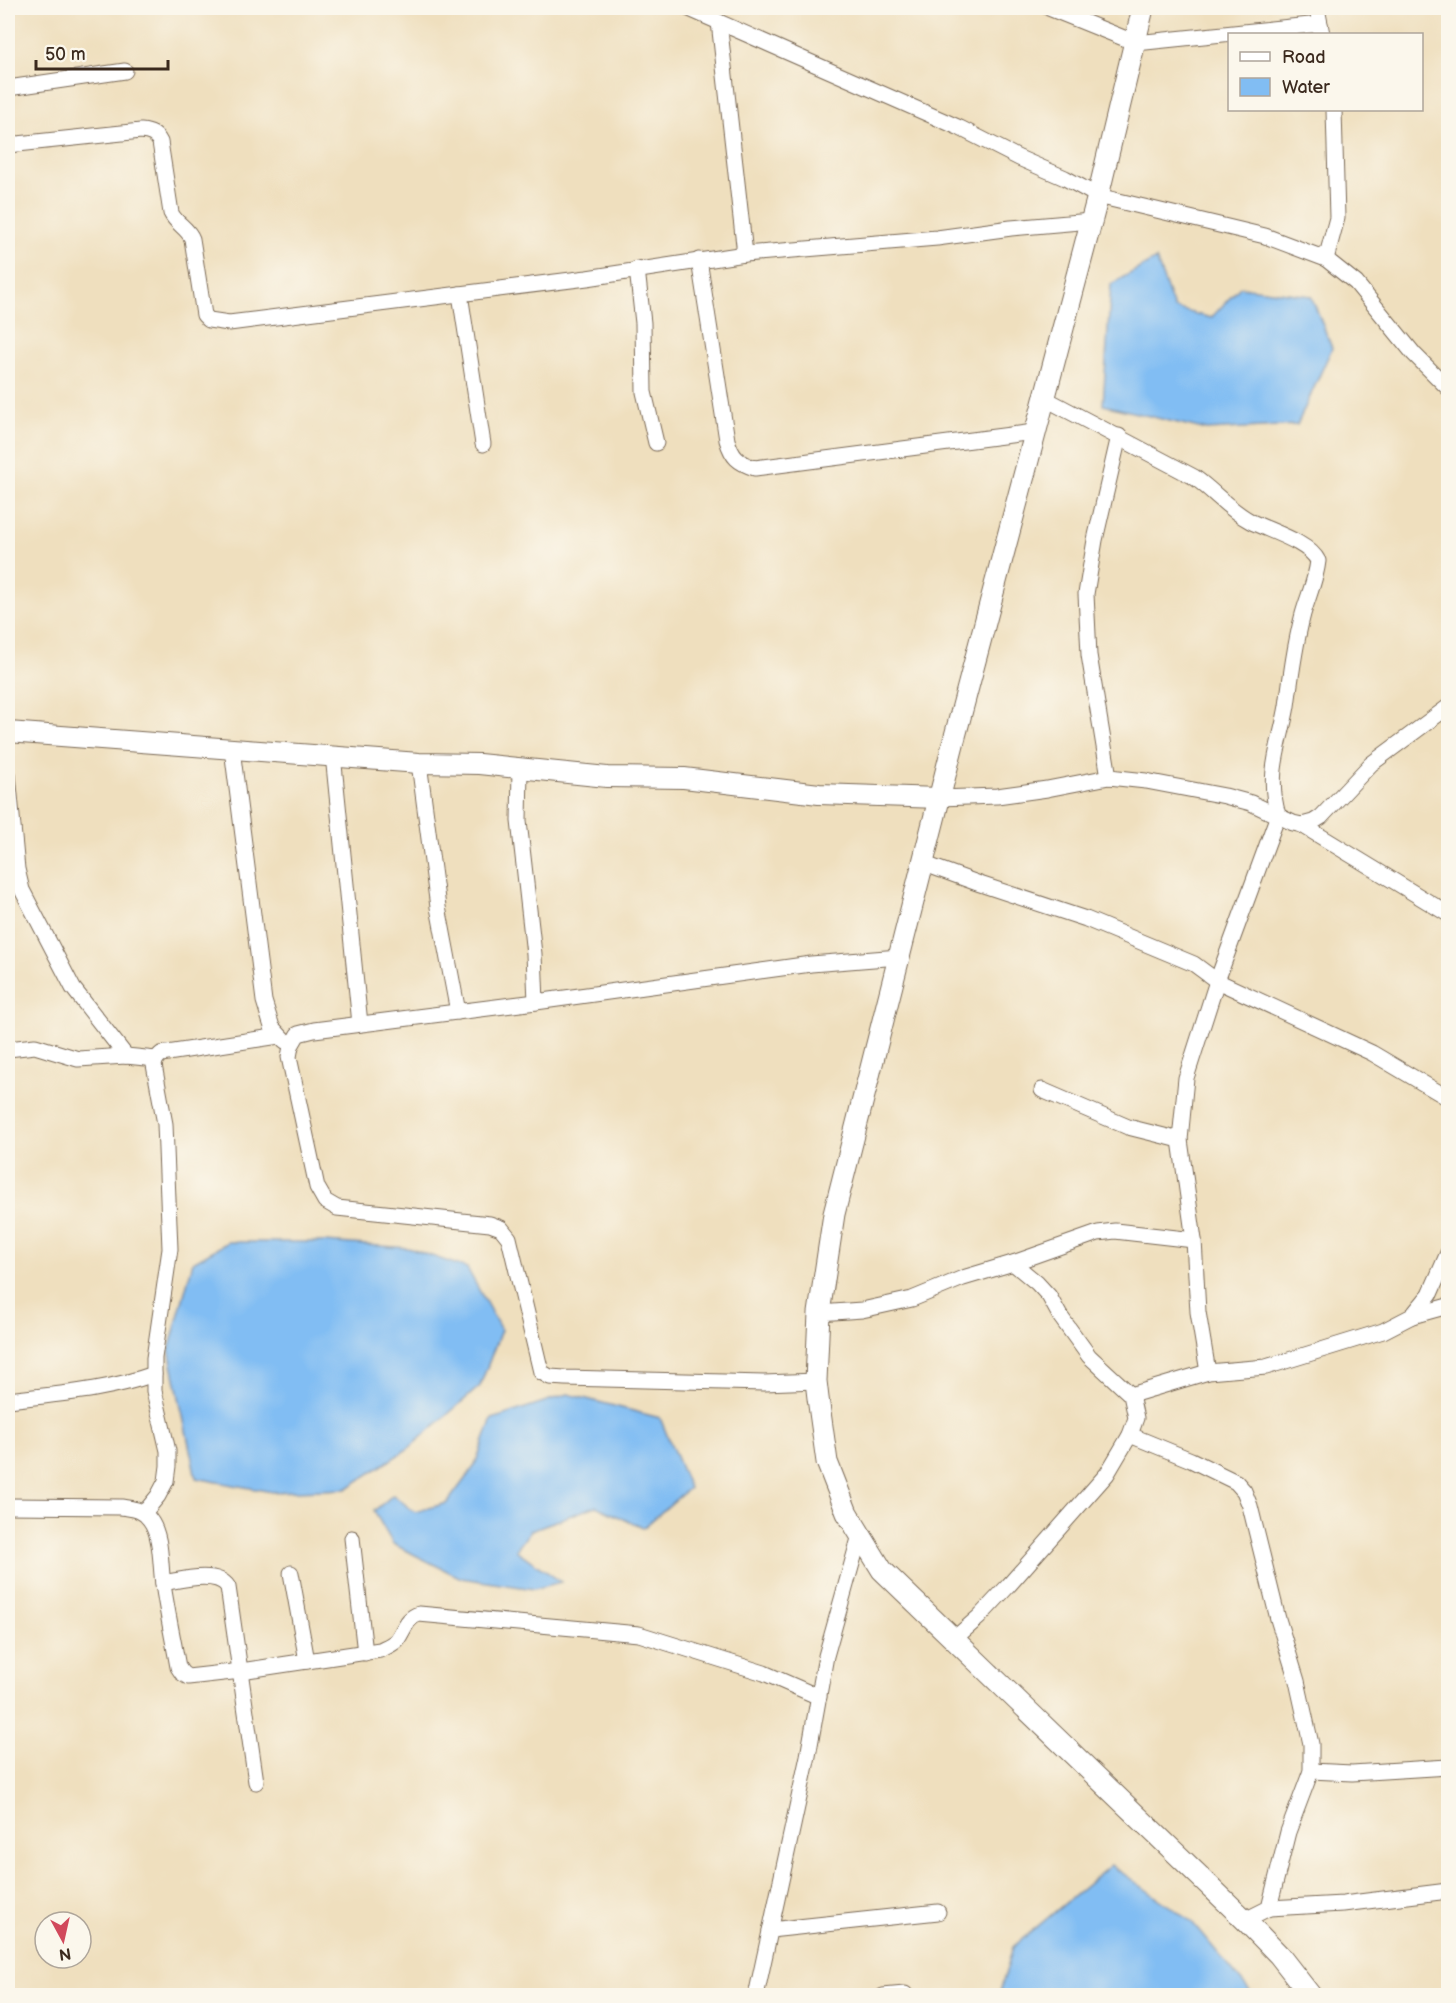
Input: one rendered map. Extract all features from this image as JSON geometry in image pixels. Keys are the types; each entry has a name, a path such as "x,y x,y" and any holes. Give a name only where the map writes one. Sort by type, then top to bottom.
{"main road":[{"path":"1143,8 1098,196 922,862 834,1214 819,1314 816,1381 827,1462 847,1514 882,1570 1245,1920 1279,1955 1311,1995"}],"street":[{"path":"687,8 960,128 1098,196 1265,236 1326,259 1356,283 1414,354 1449,388"},
{"path":"1049,8 1136,43 1228,36"},
{"path":"1268,33 1321,29 1317,8"},
{"path":"719,22 745,254"},
{"path":"8,87 125,71"},
{"path":"1326,259 1337,218 1334,111"},
{"path":"8,145 141,131 155,135 160,142 171,213 190,235 201,308 209,320 229,323 587,278 745,254 937,238 1011,228 1091,221"},
{"path":"699,260 727,440 731,454 738,461 755,468 1034,432"},
{"path":"637,269 643,324 644,392 656,443"},
{"path":"460,294 483,444"},
{"path":"1044,398 1194,477 1208,486 1230,508 1250,521 1307,548 1318,561 1317,576 1304,613 1292,668 1274,763 1273,797 1278,815 1217,981 1186,1078 1180,1140 1194,1240 1198,1312 1208,1372"},
{"path":"1109,777 1089,655 1086,594 1095,540 1119,436"},
{"path":"1302,825 1313,822 1321,816 1371,765 1449,707"},
{"path":"8,732 419,763 479,764 607,777 684,778 819,794 939,798 997,796 1109,777 1146,781 1251,803 1302,825 1449,914"},
{"path":"232,749 264,1001 272,1027 285,1041 290,1057 317,1187 325,1201 337,1208 490,1224 501,1228 509,1238 541,1372 550,1377 764,1383 816,1381"},
{"path":"333,755 360,1024"},
{"path":"419,763 438,907 458,1012"},
{"path":"520,769 519,821 534,954 536,1002"},
{"path":"8,774 17,869 22,890 73,988 126,1056"},
{"path":"922,862 1086,919 1194,964 1217,981 1372,1053 1449,1098"},
{"path":"144,1513 158,1496 166,1481 168,1466 168,1451 154,1391 154,1358 170,1249 165,1124 154,1065 161,1054 285,1041 298,1034 314,1030 811,964 899,957"},
{"path":"8,1049 35,1046 78,1059 126,1056 156,1059"},
{"path":"1042,1090 1128,1127 1180,1140"},
{"path":"819,1314 862,1310 912,1299 963,1278 1098,1233 1115,1231 1194,1240"},
{"path":"1412,1316 1430,1294 1449,1253"},
{"path":"954,1639 979,1617 1009,1585 1107,1474 1130,1435 1136,1419 1131,1395 1089,1356 1059,1316 1049,1296 1038,1283 1013,1263"},
{"path":"1131,1395 1208,1372 1266,1367 1363,1338 1412,1316 1449,1306"},
{"path":"8,1400 113,1387 154,1374"},
{"path":"1130,1435 1191,1460 1236,1482 1244,1491 1250,1506 1278,1619 1297,1681 1311,1744 1311,1771 1288,1832 1269,1908"},
{"path":"8,1506 121,1507 144,1513 156,1531 178,1667 188,1677 380,1650 396,1641 412,1616 419,1614 639,1634 764,1673 819,1697"},
{"path":"756,1995 808,1756 826,1656 860,1534"},
{"path":"352,1538 365,1653"},
{"path":"291,1573 307,1661"},
{"path":"163,1582 213,1577 224,1580 228,1587 256,1782"},
{"path":"1311,1771 1352,1773 1449,1767"},
{"path":"1245,1920 1269,1908 1343,1904 1449,1891"},
{"path":"770,1930 938,1912"},
{"path":"883,1995 905,1994"}],"water":[{"path":"1156,259 1174,308 1211,318 1240,287 1311,296 1332,348 1297,425 1207,430 1103,405 1111,284"},
{"path":"228,1242 324,1242 408,1248 467,1268 501,1330 480,1386 409,1448 346,1489 272,1492 196,1478 169,1350 193,1262"},
{"path":"568,1394 660,1418 689,1488 643,1528 596,1506 531,1530 516,1550 561,1582 534,1589 461,1578 393,1544 374,1511 393,1495 415,1512 447,1503 474,1467 492,1419"},
{"path":"1111,1865 1192,1922 1253,1995 999,1995 1013,1947"}]}
